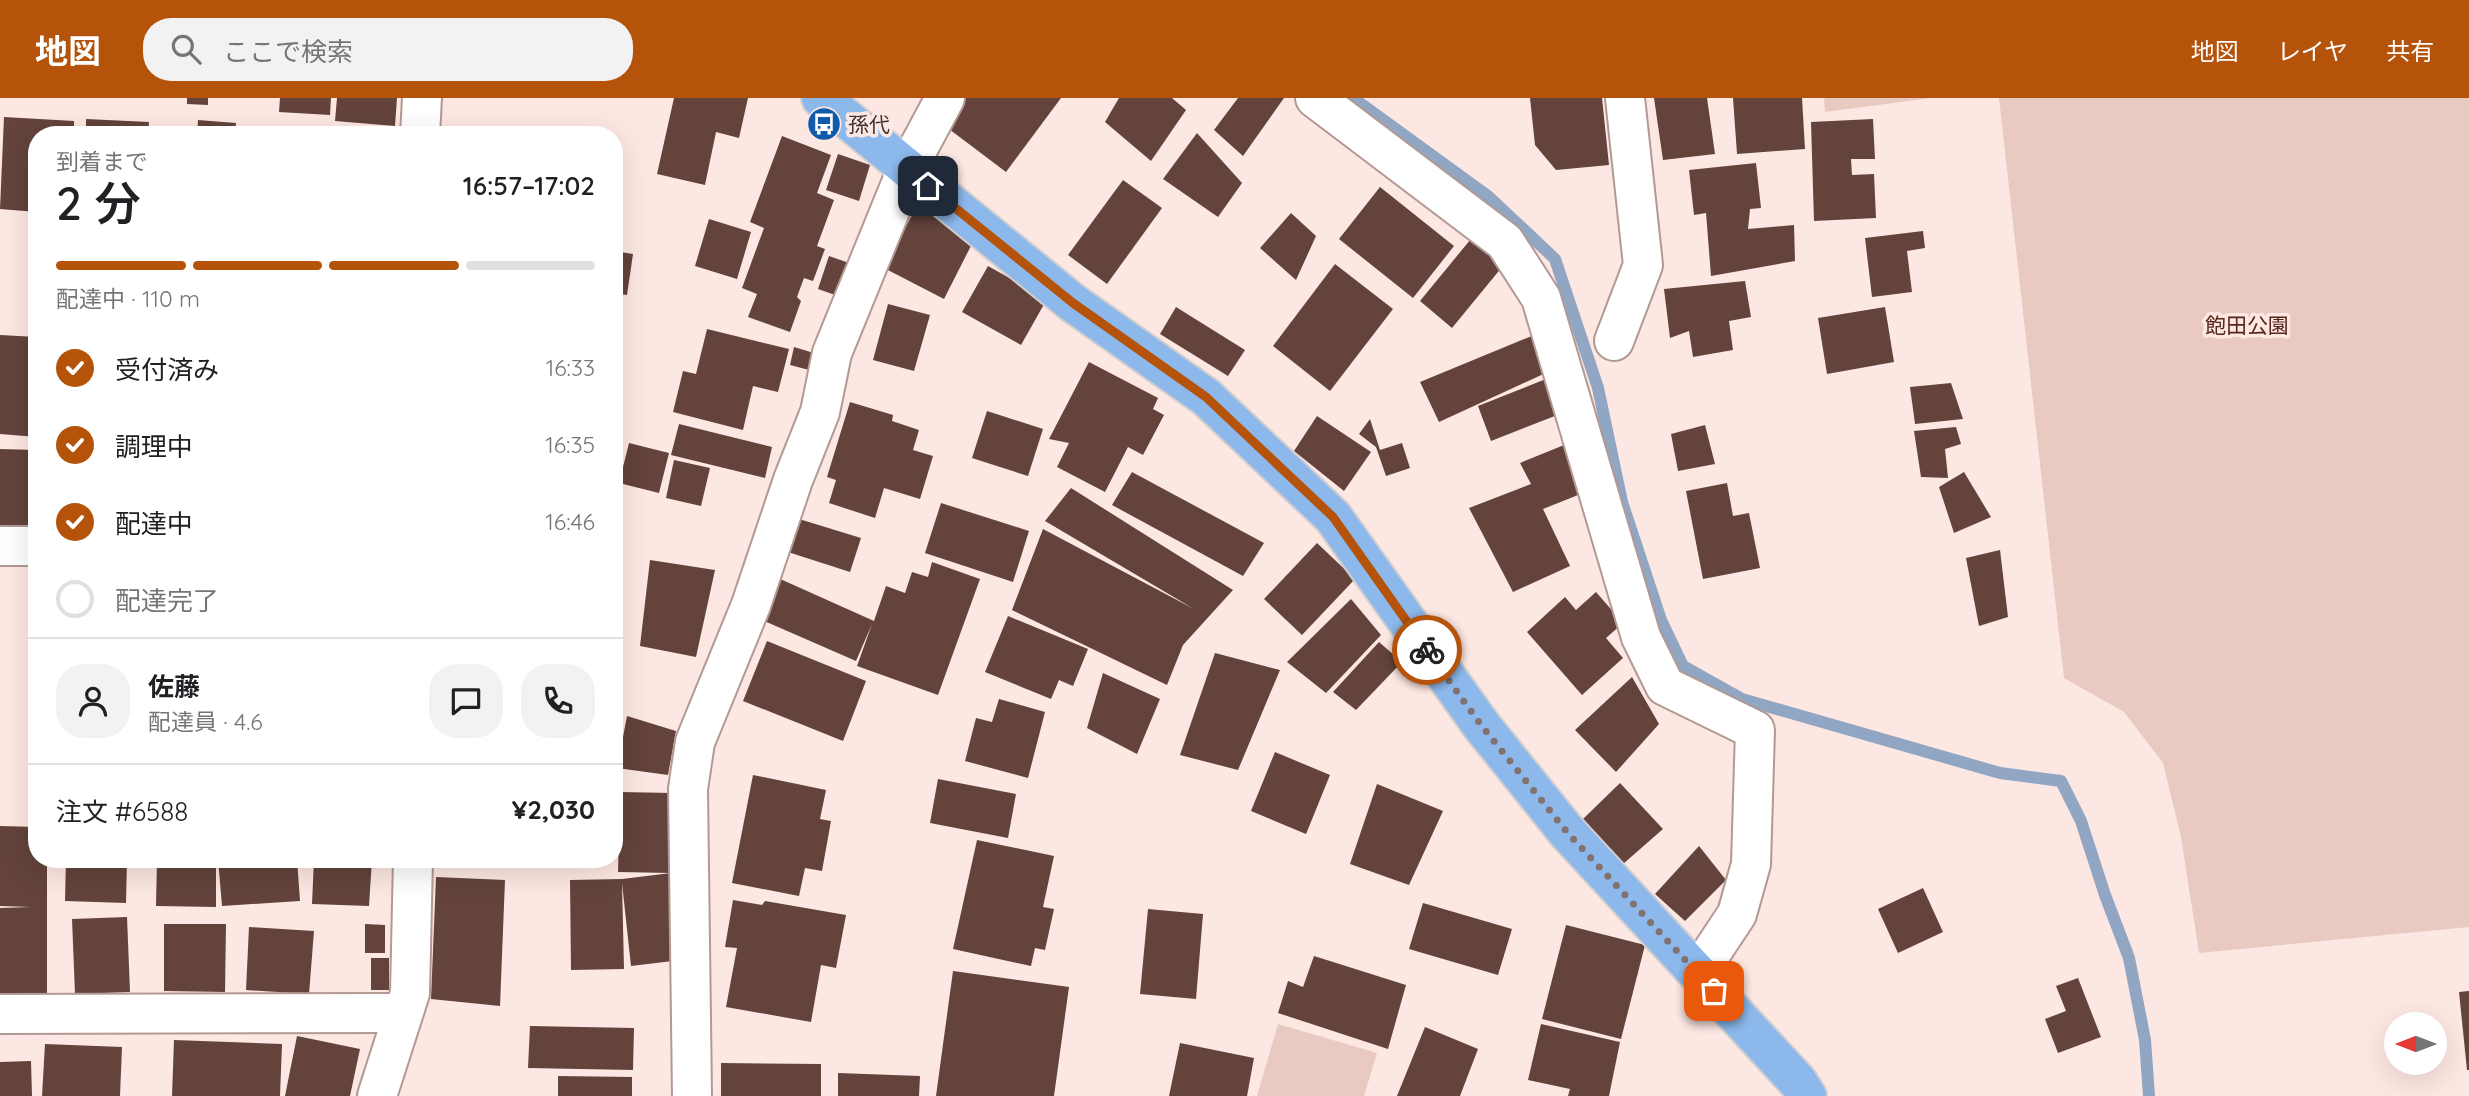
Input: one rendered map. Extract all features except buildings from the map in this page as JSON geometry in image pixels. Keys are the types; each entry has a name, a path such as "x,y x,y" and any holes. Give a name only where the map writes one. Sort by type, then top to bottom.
{"main road":[{"path":"821,98 1073,303 1206,397 1333,517 1490,736 1567,832 1798,1082 1807,1096"}],"street":[{"path":"420,126 422,98"},
{"path":"692,1096 688,789 695,742 751,604 793,480 820,412 832,353 907,169 944,98"},
{"path":"1315,98 1505,242 1541,298 1641,637 1665,686 1755,730 1751,864 1737,914 1698,973"},
{"path":"1614,341 1643,265 1625,98"},
{"path":"0,546 28,546"},
{"path":"377,1096 410,993 413,868"},
{"path":"0,1014 404,1013"}],"green space":[{"path":"1824,98 1931,98 1825,112"},
{"name":"飽田公園","path":"1999,98 2469,98 2469,927 2199,953 2181,837 2163,763 2124,712 2064,678"},
{"path":"1278,1024 1377,1053 1364,1096 1257,1096"}],"waterway":[{"path":"1353,98 1488,196 1555,259 1598,388 1622,502 1661,620 1683,666 1742,699 2000,773 2061,781 2081,821 2129,958 2145,1040 2149,1096"}],"way so far":[{"path":"1427,650 1481,725 1567,832 1714,991"}],"place":[{"name":"孫代","path":"824,124"}],"route":[{"path":"928,186 1073,303 1206,397 1333,517 1427,650"}]}
